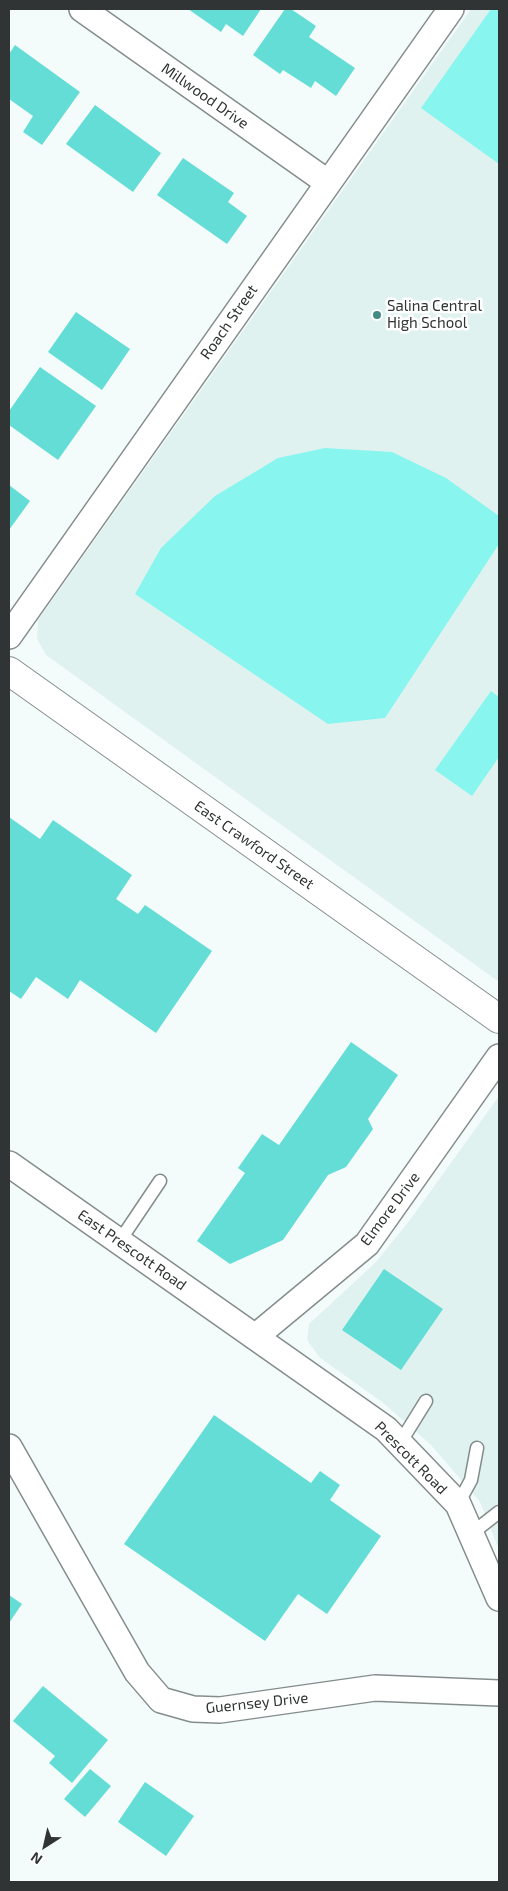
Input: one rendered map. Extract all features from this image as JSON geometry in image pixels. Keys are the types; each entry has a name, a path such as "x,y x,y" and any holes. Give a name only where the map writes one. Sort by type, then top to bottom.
{"main road":[{"name":"East Crawford Street","path":"9,671 499,1019"}],"street":[{"name":"Millwood Drive","path":"82,9 327,182"},
{"name":"Roach Street","path":"9,636 327,182 451,9"},
{"name":"Elmore Drive","path":"255,1336 367,1244 499,1057"},
{"name":"East Prescott Road","path":"9,1164 255,1336"},
{"name":"Prescott Road","path":"255,1336 386,1429 458,1504 471,1534 492,1563 499,1598"},
{"name":"Guernsey Drive","path":"9,1447 138,1672 161,1700 192,1710 220,1710 375,1688 499,1693"}],"lane":[{"path":"119,1242 160,1181"},
{"path":"400,1444 426,1401"},
{"path":"458,1504 470,1480 477,1448"},
{"path":"471,1534 499,1512"}],"shaded area":[{"name":"Salina Central High School","path":"471,9 499,9 499,982 46,655 37,639 38,620"},
{"path":"491,9 499,9 499,164 421,108"},
{"path":"325,448 392,452 446,478 499,516 499,544 385,718 328,724 135,594 161,548 215,496 278,458"},
{"path":"491,691 499,697 499,757 472,796 435,770"},
{"path":"499,1096 499,1550 480,1502 430,1444 382,1402 320,1358 307,1340 309,1324 376,1262 409,1221"}],"building":[{"path":"188,9 261,9 243,36 226,24 221,32"},
{"path":"285,9 291,9 316,26 309,37 355,68 336,96 315,81 311,88 283,70 280,74 253,55"},
{"path":"15,45 80,92 42,145 23,132 33,116 9,99 9,54"},
{"path":"95,105 161,153 133,192 66,144"},
{"path":"183,158 234,193 228,202 247,216 227,244 157,195"},
{"path":"76,312 130,349 102,390 48,352"},
{"path":"40,367 96,406 58,460 9,425 9,411"},
{"path":"9,485 30,501 9,530"},
{"path":"9,817 40,839 53,820 132,875 116,899 138,914 145,905 212,951 156,1033 80,980 68,999 36,977 21,999 9,991"},
{"path":"351,1042 398,1075 368,1119 373,1129 346,1167 328,1175 283,1240 230,1264 197,1241 245,1173 238,1168 262,1134 279,1145"},
{"path":"384,1269 443,1309 401,1370 342,1330"},
{"path":"214,1415 311,1483 320,1471 340,1485 330,1500 381,1536 327,1614 298,1594 265,1641 124,1544"},
{"path":"9,1595 22,1604 9,1623"},
{"path":"43,1686 108,1740 72,1783 49,1763 55,1756 13,1721"},
{"path":"90,1769 111,1786 85,1817 64,1799"},
{"path":"145,1782 194,1816 166,1856 118,1822"}],"place":[{"name":"Salina Central High School","path":"377,315"}]}
